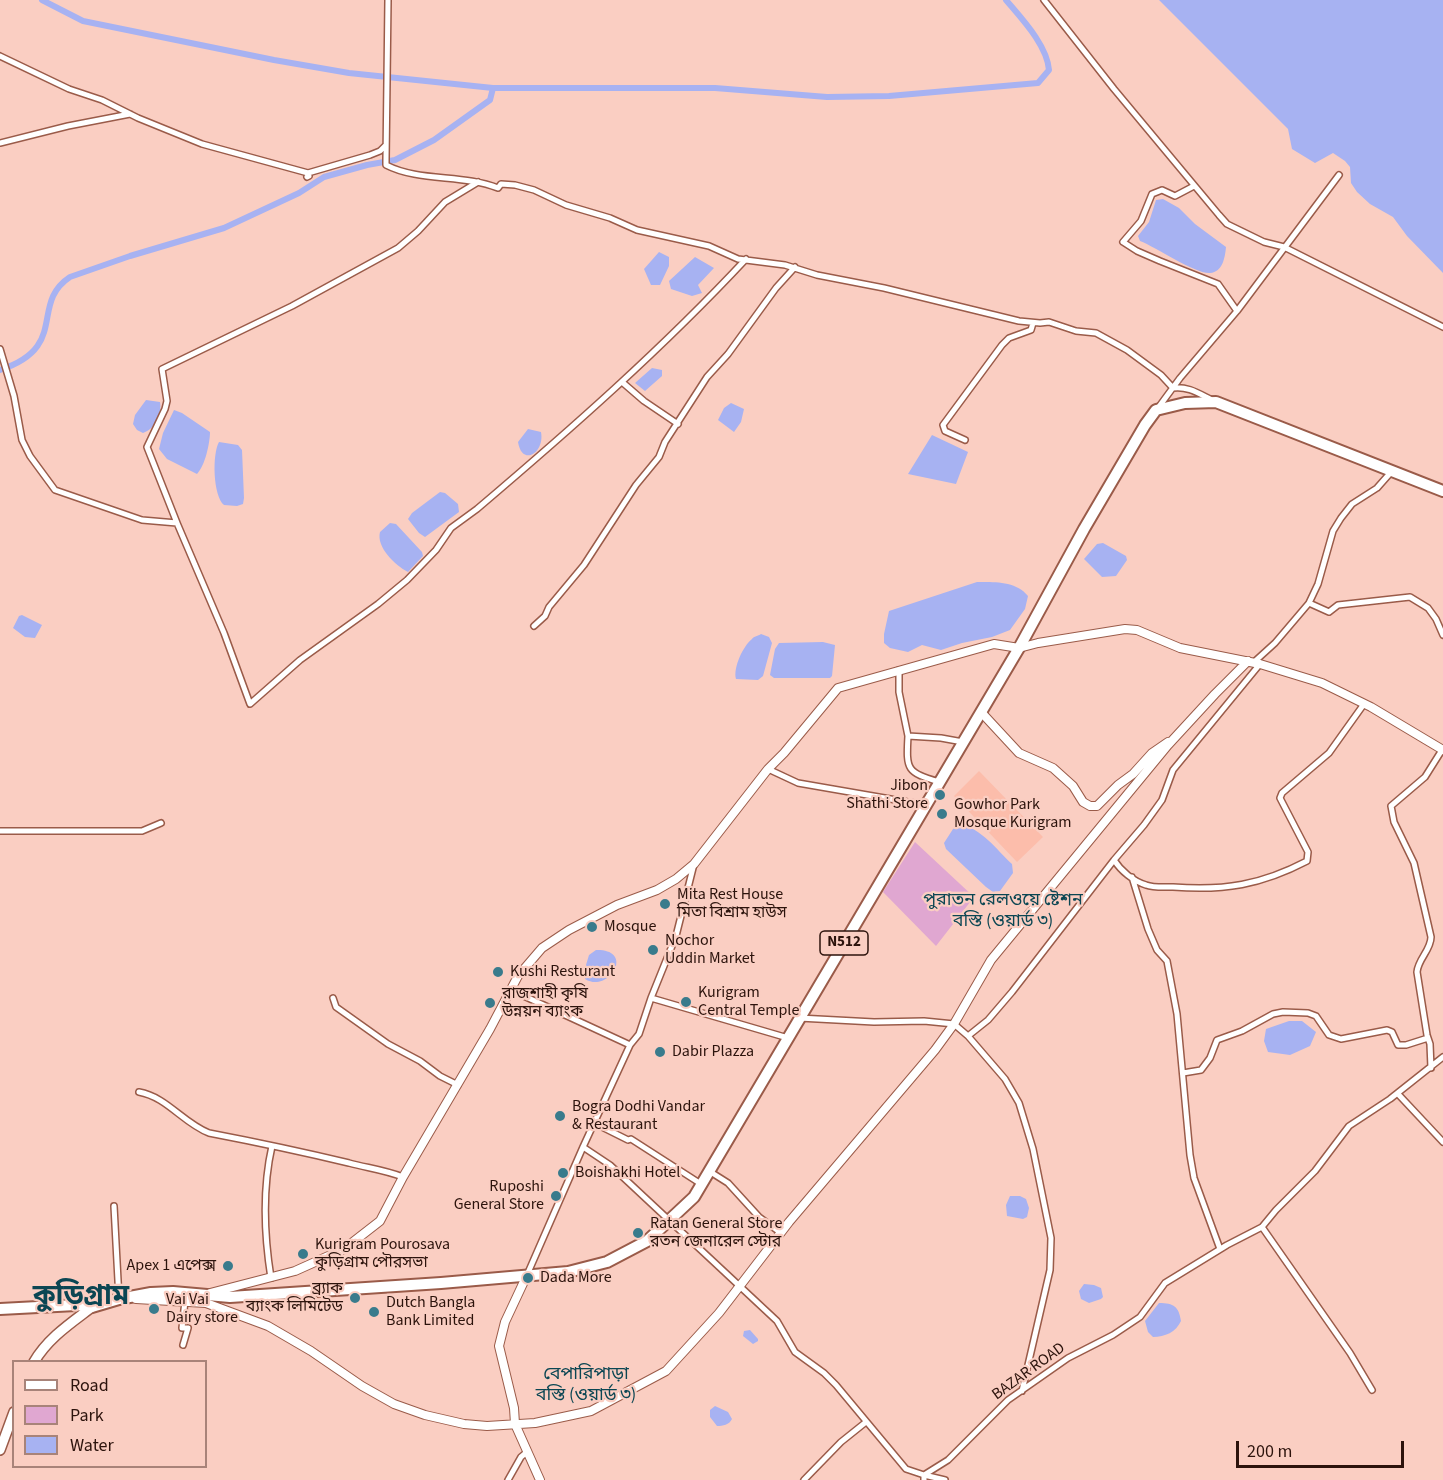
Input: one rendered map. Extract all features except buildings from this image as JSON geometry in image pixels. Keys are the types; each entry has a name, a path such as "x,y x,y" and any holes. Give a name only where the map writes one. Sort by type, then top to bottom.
{"highway":[{"path":"1156,410 1185,403 1216,402 1443,491"},
{"name":"N512","path":"92,1307 151,1293 230,1297 568,1272 607,1262 647,1242 694,1197 1019,648 1084,529 1156,410"},
{"path":"0,1309 76,1305 92,1307"}],"main road":[{"path":"35,1360 42,1348 92,1307"},
{"path":"0,1450 12,1417"}],"street":[{"path":"388,0 386,165 392,169 412,174 478,182 498,188 501,184 507,184 534,190 582,211 637,230 709,246 738,259 795,267 816,275 884,288 990,314 1033,322 1048,322 1076,331 1096,333 1127,350 1161,375 1173,388"},
{"path":"1044,0 1227,224 1264,242 1284,246 1443,327"},
{"path":"0,56 69,89 102,100 202,144 308,175 370,155 380,151 386,145"},
{"path":"0,143 131,113"},
{"path":"1156,410 1237,311 1339,175"},
{"path":"478,182 445,202 418,231 398,248 292,306 162,369 167,401 147,447 231,648 240,681 250,704 300,660 378,604 407,580 436,550 451,528 477,509 622,382 746,259"},
{"path":"1194,186 1179,195 1172,196 1162,190 1152,194 1141,221 1123,242 1137,251 1218,284 1237,311"},
{"path":"534,626 545,616 549,607 584,565 631,492 659,457 665,442 707,377 728,354 776,288 795,267"},
{"path":"965,440 945,431 943,425 1002,345 1009,338 1031,330 1033,322"},
{"path":"0,349 22,440 30,456 55,489 142,520 177,523"},
{"path":"622,382 644,401 678,424"},
{"path":"1173,388 1190,389 1216,402"},
{"path":"114,1206 119,1299 206,1303 268,1326 362,1386 394,1404 424,1415 464,1424 487,1426 535,1423 591,1411 666,1371 719,1313 781,1233 954,1024 991,960 1177,736 1215,694 1275,643 1309,603 1318,584 1333,531 1352,504 1377,488 1392,471"},
{"path":"1309,603 1329,612 1338,605 1410,597 1428,608 1443,635"},
{"path":"206,1294 295,1271 344,1249 380,1221 518,976 542,948 569,930 617,905 657,890 676,879 694,864 768,770 838,688 994,644 1019,648 1125,629 1137,630 1180,648 1254,663 1322,682 1365,704 1443,750 1425,777 1391,806 1394,822 1414,863 1431,937 1431,944 1418,965 1417,972 1431,1068"},
{"path":"968,1036 988,1020 1012,992 1162,800 1173,770 1254,663"},
{"path":"899,670 899,692 908,736 907,750 910,770 914,774 939,782"},
{"path":"1114,860 1125,873 1146,886 1230,888 1268,878 1307,861 1308,852 1280,798 1282,793 1329,753 1365,704"},
{"path":"981,712 1019,753 1053,768 1073,786 1083,802 1090,806 1097,806 1133,774 1152,753 1177,736"},
{"path":"908,736 963,742"},
{"path":"768,770 798,783 926,805"},
{"path":"0,831 142,831 161,823"},
{"path":"540,1480 515,1424 514,1408 499,1346 505,1322 594,1123 630,1046 639,1034 676,936 694,864"},
{"path":"1132,877 1148,929 1157,950 1167,961 1177,1014 1194,1178 1220,1249"},
{"path":"511,990 630,1046"},
{"path":"333,998 336,1006 388,1044 458,1085"},
{"path":"651,998 788,1038"},
{"path":"1183,1073 1201,1070 1210,1058 1217,1040 1242,1031 1278,1012 1308,1013 1316,1016 1332,1038 1347,1039 1387,1030 1392,1032 1398,1045 1406,1045 1428,1038"},
{"path":"800,1018 874,1022 924,1021 954,1024 968,1036 1005,1079 1019,1102 1033,1149 1051,1238 1050,1270 1022,1391"},
{"path":"1372,1390 1350,1353 1262,1227 1315,1171 1349,1126 1398,1094 1443,1057"},
{"path":"139,1092 160,1098 197,1128 209,1132 363,1167 377,1168 403,1177"},
{"path":"1398,1094 1443,1142"},
{"path":"594,1123 628,1140 631,1139 701,1184"},
{"path":"271,1278 264,1218 267,1166 272,1146"},
{"path":"583,1147 610,1165 777,1321 795,1352 830,1379 906,1469 924,1477 945,1480"},
{"path":"709,1171 729,1184 759,1217 781,1233"},
{"name":"BAZAR ROAD","path":"924,1477 948,1460 1008,1400 1068,1358 1113,1335 1140,1317 1165,1283 1220,1249 1262,1227"},
{"path":"183,1345 189,1328 182,1328 185,1301"},
{"path":"804,1480 841,1442 866,1422"},
{"path":"508,1480 521,1457 527,1452"}],"shaded area":[{"path":"979,771 1043,837 1017,862 954,796"}],"green space":[{"path":"915,842 974,897 936,946 883,892"}],"water":[{"path":"1159,0 1443,0 1443,273 1407,236 1393,217 1370,204 1357,192 1351,183 1350,167 1345,161 1333,153 1315,163 1292,149 1288,129"},
{"path":"1163,199 1179,208 1195,224 1226,247 1223,263 1218,270 1210,273 1203,272 1140,241 1138,236 1149,222 1156,200"},
{"path":"659,252 669,257 669,266 660,285 651,285 644,269"},
{"path":"695,257 714,268 698,285 702,293 692,296 671,289 669,281"},
{"path":"652,368 662,370 662,376 645,391 635,383"},
{"path":"146,400 160,402 160,407 159,416 154,425 143,433 133,424 135,415"},
{"path":"731,403 744,409 741,422 734,432 718,420 724,408"},
{"path":"174,410 210,432 206,454 197,474 167,459 159,449 163,433"},
{"path":"528,429 541,432 541,439 537,451 528,455 520,450 518,442"},
{"path":"932,435 968,452 956,484 908,474"},
{"path":"219,442 238,445 242,450 244,498 243,504 237,506 224,505 218,493 215,456"},
{"path":"440,492 445,493 458,504 459,512 425,537 408,519 412,513"},
{"path":"390,523 396,524 422,552 423,556 408,572 392,560 381,544 380,532"},
{"path":"1103,543 1126,556 1127,560 1116,576 1102,577 1084,559 1097,544"},
{"path":"977,582 998,582 1011,585 1028,596 1025,609 1010,630 941,650 922,645 908,652 890,648 884,643 889,611"},
{"path":"22,615 42,625 35,638 25,637 13,628 19,616"},
{"path":"761,634 769,637 772,643 763,676 758,680 736,679 737,663 742,652 753,638"},
{"path":"823,642 835,645 830,678 774,678 770,675 775,649 779,643"},
{"path":"960,824 982,835 1012,864 1013,873 1000,891 993,892 986,887 946,849 944,843 953,829"},
{"path":"596,950 615,956 616,963 610,976 602,981 594,982 585,979 584,973 589,955"},
{"path":"1289,1021 1302,1021 1316,1032 1310,1046 1290,1055 1268,1052 1264,1041 1266,1029"},
{"path":"1010,1196 1020,1196 1026,1199 1029,1208 1027,1217 1023,1219 1007,1216 1006,1205"},
{"path":"1084,1284 1101,1288 1103,1297 1089,1303 1081,1299 1079,1291"},
{"path":"1159,1303 1175,1307 1181,1321 1170,1333 1153,1337 1148,1332 1145,1321"},
{"path":"750,1330 758,1339 753,1344 743,1336 744,1331"},
{"path":"715,1406 728,1412 732,1419 729,1423 717,1426 710,1417 710,1410"}],"waterway":[{"path":"42,0 83,21 349,73 493,88 715,88 827,97 889,96 1038,83 1049,70 1044,51 1033,33 1006,0"},
{"path":"0,370 21,361 35,350 42,338 52,300 58,288 70,277 130,256 224,228 299,193 324,177 395,160 434,140 490,100 493,88"}],"place":[{"name":"Jibon Shathi Store","path":"940,795"},
{"name":"Gowhor Park Mosque Kurigram","path":"942,814"},
{"name":"Mita Rest House মিতা বিশ্রাম হাউস","path":"665,904"},
{"name":"Mosque","path":"592,927"},
{"name":"Nochor Uddin Market","path":"653,950"},
{"name":"Kushi Resturant","path":"498,972"},
{"name":"Kurigram Central Temple","path":"686,1002"},
{"name":"রাজশাহী কৃষি উন্নয়ন ব্যাংক","path":"490,1003"},
{"name":"Dabir Plazza","path":"660,1052"},
{"name":"Bogra Dodhi Vandar & Restaurant","path":"560,1116"},
{"name":"Boishakhi Hotel","path":"563,1173"},
{"name":"Ruposhi General Store","path":"556,1196"},
{"name":"Ratan General Store রতন জেনারেল স্টোর","path":"638,1233"},
{"name":"Kurigram Pourosava কুড়িগ্রাম পৌরসভা","path":"303,1254"},
{"name":"Apex 1 এপেক্স","path":"228,1266"},
{"name":"Dada More","path":"528,1278"},
{"name":"ব্র্যাক ব্যাংক লিমিটেড","path":"355,1298"},
{"name":"Vai Vai Dairy store","path":"154,1309"},
{"name":"Dutch Bangla Bank Limited","path":"374,1312"}],"district":[{"name":"পুরাতন রেলওয়ে ষ্টেশন বস্তি (ওয়ার্ড ৩)","path":"1003,911"},
{"name":"কুড়িগ্রাম","path":"81,1298"},
{"name":"বেপারিপাড়া বস্তি (ওয়ার্ড ৩)","path":"586,1385"}]}
